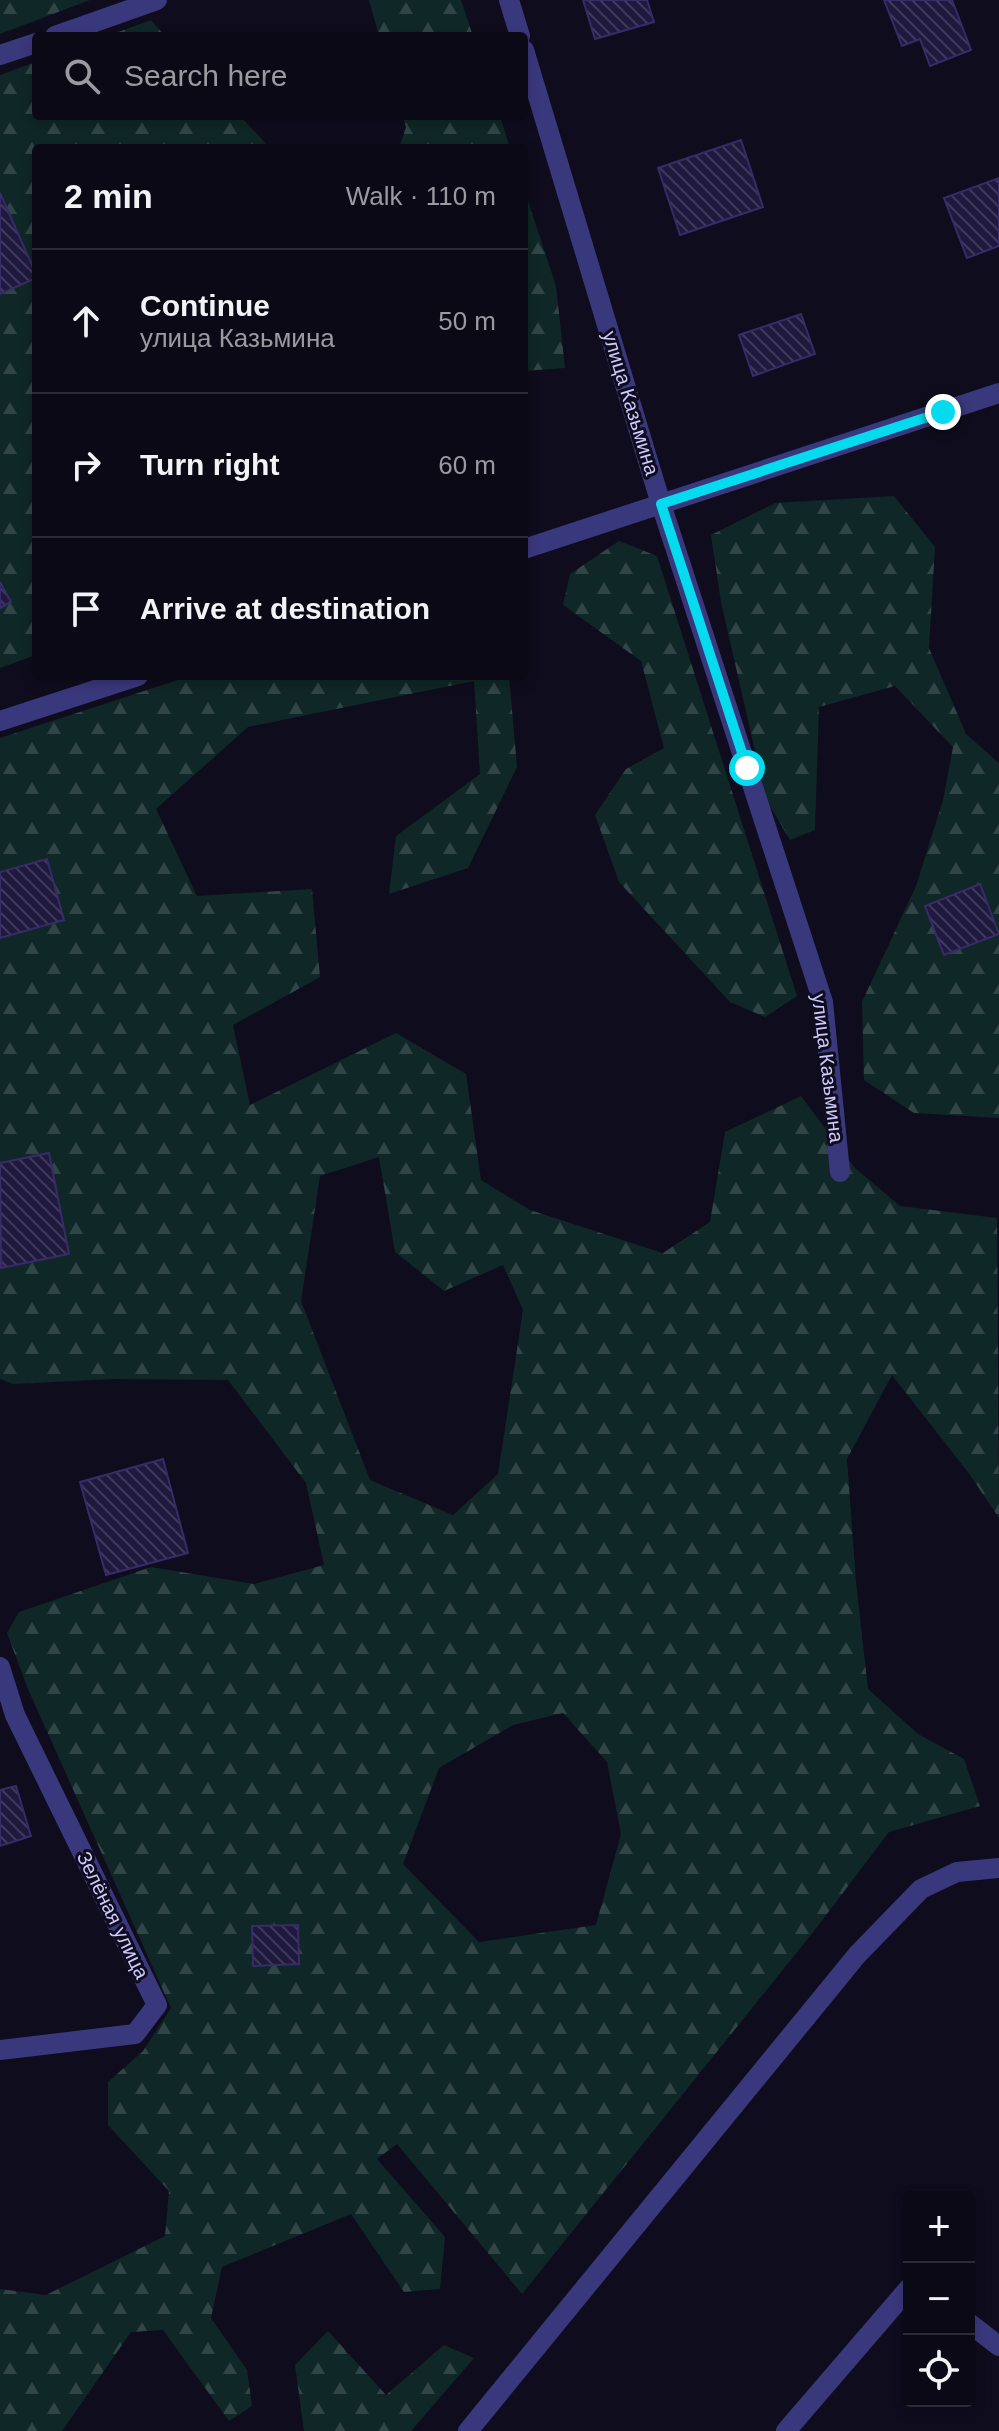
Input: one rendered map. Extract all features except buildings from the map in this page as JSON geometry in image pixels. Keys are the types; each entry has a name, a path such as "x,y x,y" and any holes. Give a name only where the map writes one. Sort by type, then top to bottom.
{"street":[{"path":"66,32 157,0"},
{"path":"509,0 519,32"},
{"path":"0,55 32,44"},
{"name":"улица Казьмина","path":"528,63 661,504 823,1002 840,1172"},
{"path":"528,548 999,393"},
{"path":"0,721 126,680"},
{"name":"Зелёная улица","path":"0,1667 15,1715 157,2005 135,2034 0,2050"},
{"path":"468,2431 857,1955 921,1889 957,1872 999,1868"},
{"path":"786,2431 903,2295"},
{"path":"975,2328 999,2346"}],"green space":[{"path":"0,0 90,0 0,34"},
{"path":"369,0 461,0 472,32 378,32"},
{"path":"151,20 162,32 118,32"},
{"path":"32,63 32,120 244,120 266,144 32,144 32,656 0,668 0,75"},
{"path":"403,120 501,120 509,144 400,144 406,127"},
{"path":"528,201 556,286 565,368 528,371"},
{"path":"894,496 935,547 929,648 966,734 999,763 999,1118 914,1113 864,1080 862,1002 916,886 943,800 953,747 895,686 819,707 815,830 790,840 766,799 721,602 711,535 775,503"},
{"path":"619,541 657,556 797,996 765,1017 730,1002 619,882 595,815 626,769 664,748 641,661 563,605 570,574"},
{"path":"178,680 509,680 517,767 468,868 389,894 396,836 480,774 474,681 248,727 156,809 197,896 312,889 320,977 233,1025 250,1105 396,1033 466,1074 481,1180 530,1210 663,1253 710,1222 725,1132 801,1096 855,1168 900,1206 997,1218 999,1518 970,1475 892,1375 847,1459 868,1689 918,1734 964,1759 980,1806 889,1832 814,1931 522,2294 397,2144 377,2159 445,2237 440,2289 404,2292 351,2214 222,2267 211,2318 247,2370 252,2406 229,2421 163,2330 131,2332 62,2431 0,2431 0,2289 46,2295 165,2236 169,2191 108,2125 108,2082 143,2051 171,2008 28,1689 7,1633 19,1612 151,1567 254,1584 324,1565 306,1483 228,1380 113,1379 13,1384 0,1379 0,738","holes":["379,1157 395,1252 444,1291 503,1265 523,1310 498,1474 453,1515 370,1480 301,1301 320,1176","563,1713 607,1762 621,1834 596,1925 479,1942 403,1864 439,1768 513,1725"]},
{"path":"328,2331 386,2395 444,2345 474,2358 411,2431 304,2431 295,2365"}],"route":[{"path":"747,768 661,504 943,412"}]}
